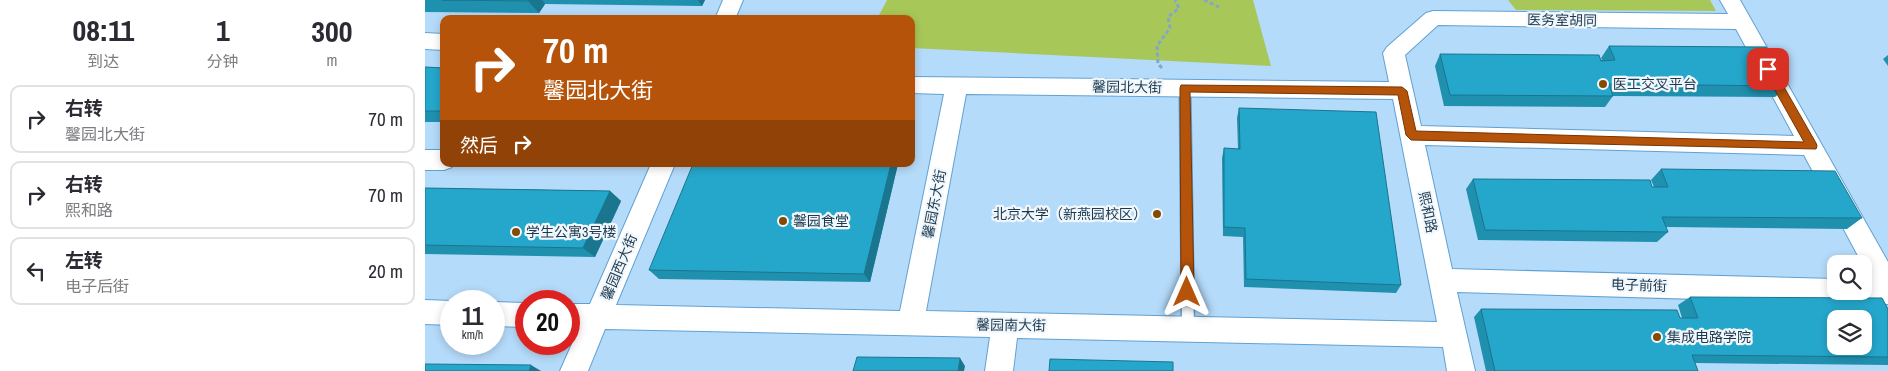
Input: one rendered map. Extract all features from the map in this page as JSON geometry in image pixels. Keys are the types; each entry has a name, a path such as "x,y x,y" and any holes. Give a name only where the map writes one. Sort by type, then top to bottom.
{"street":[{"path":"727,15 733,0"},
{"path":"1730,0 1888,286"},
{"name":"医务室胡同","path":"1394,53 1433,18 1742,22"},
{"path":"425,41 440,42"},
{"name":"熙和路","path":"1394,53 1461,371"},
{"name":"馨园北大街","path":"915,85 1402,91"},
{"name":"馨园东大街","path":"911,323 957,85"},
{"path":"1411,135 1812,146"},
{"path":"425,160 440,160"},
{"name":"馨园西大街","path":"574,371 662,167"},
{"name":"电子前街","path":"1442,280 1827,291"},
{"path":"1872,291 1888,292"},
{"path":"425,312 440,313"},
{"name":"馨园南大街","path":"580,316 1453,335"},
{"path":"999,371 1005,325"}],"lane":[{"path":"1185,88 1188,329"}],"path":[{"path":"1175,0 1179,8 1169,17 1170,28 1157,46 1158,64 1185,88"},
{"path":"1204,0 1219,7"}],"green space":[{"path":"887,0 1253,0 1271,66 915,48 915,15 879,15"},
{"path":"1508,0 1710,0 1716,11 1516,10"}],"building":[{"path":"442,0 529,0 528,1"},
{"name":"医工交叉平台","path":"1609,46 1766,47 1787,86 1609,84 1613,96 1450,95 1440,54 1599,55 1601,61 1615,60"},
{"path":"425,67 440,68 440,111 425,111"},
{"path":"1239,108 1376,112 1401,285 1246,279 1245,228 1224,227 1224,148 1240,149"},
{"name":"馨园食堂","path":"692,167 890,167 864,274 649,270"},
{"path":"1661,169 1835,171 1862,218 1662,217 1668,232 1485,230 1473,179 1650,180 1652,187 1668,187"},
{"name":"学生公寓3号楼","path":"425,188 610,191 583,248 425,245"},
{"name":"集成电路学院","path":"1690,297 1827,298 1827,300 1872,300 1872,298 1882,298 1888,309 1888,357 1692,355 1698,371 1495,371 1481,309 1677,310 1680,318 1698,318"},
{"path":"857,357 960,358 958,371 853,371"},
{"path":"1050,359 1173,362 1173,371 1049,371"},
{"path":"425,364 531,365 529,371 425,371"}],"place":[{"name":"医工交叉平台","path":"1603,84"},
{"name":"北京大学（新燕园校区）","path":"1157,214"},
{"name":"馨园食堂","path":"783,221"},
{"name":"学生公寓3号楼","path":"516,232"},
{"name":"集成电路学院","path":"1657,337"}],"route":[{"path":"1187,292 1185,88 1402,91 1411,135 1812,146 1768,69"}]}
